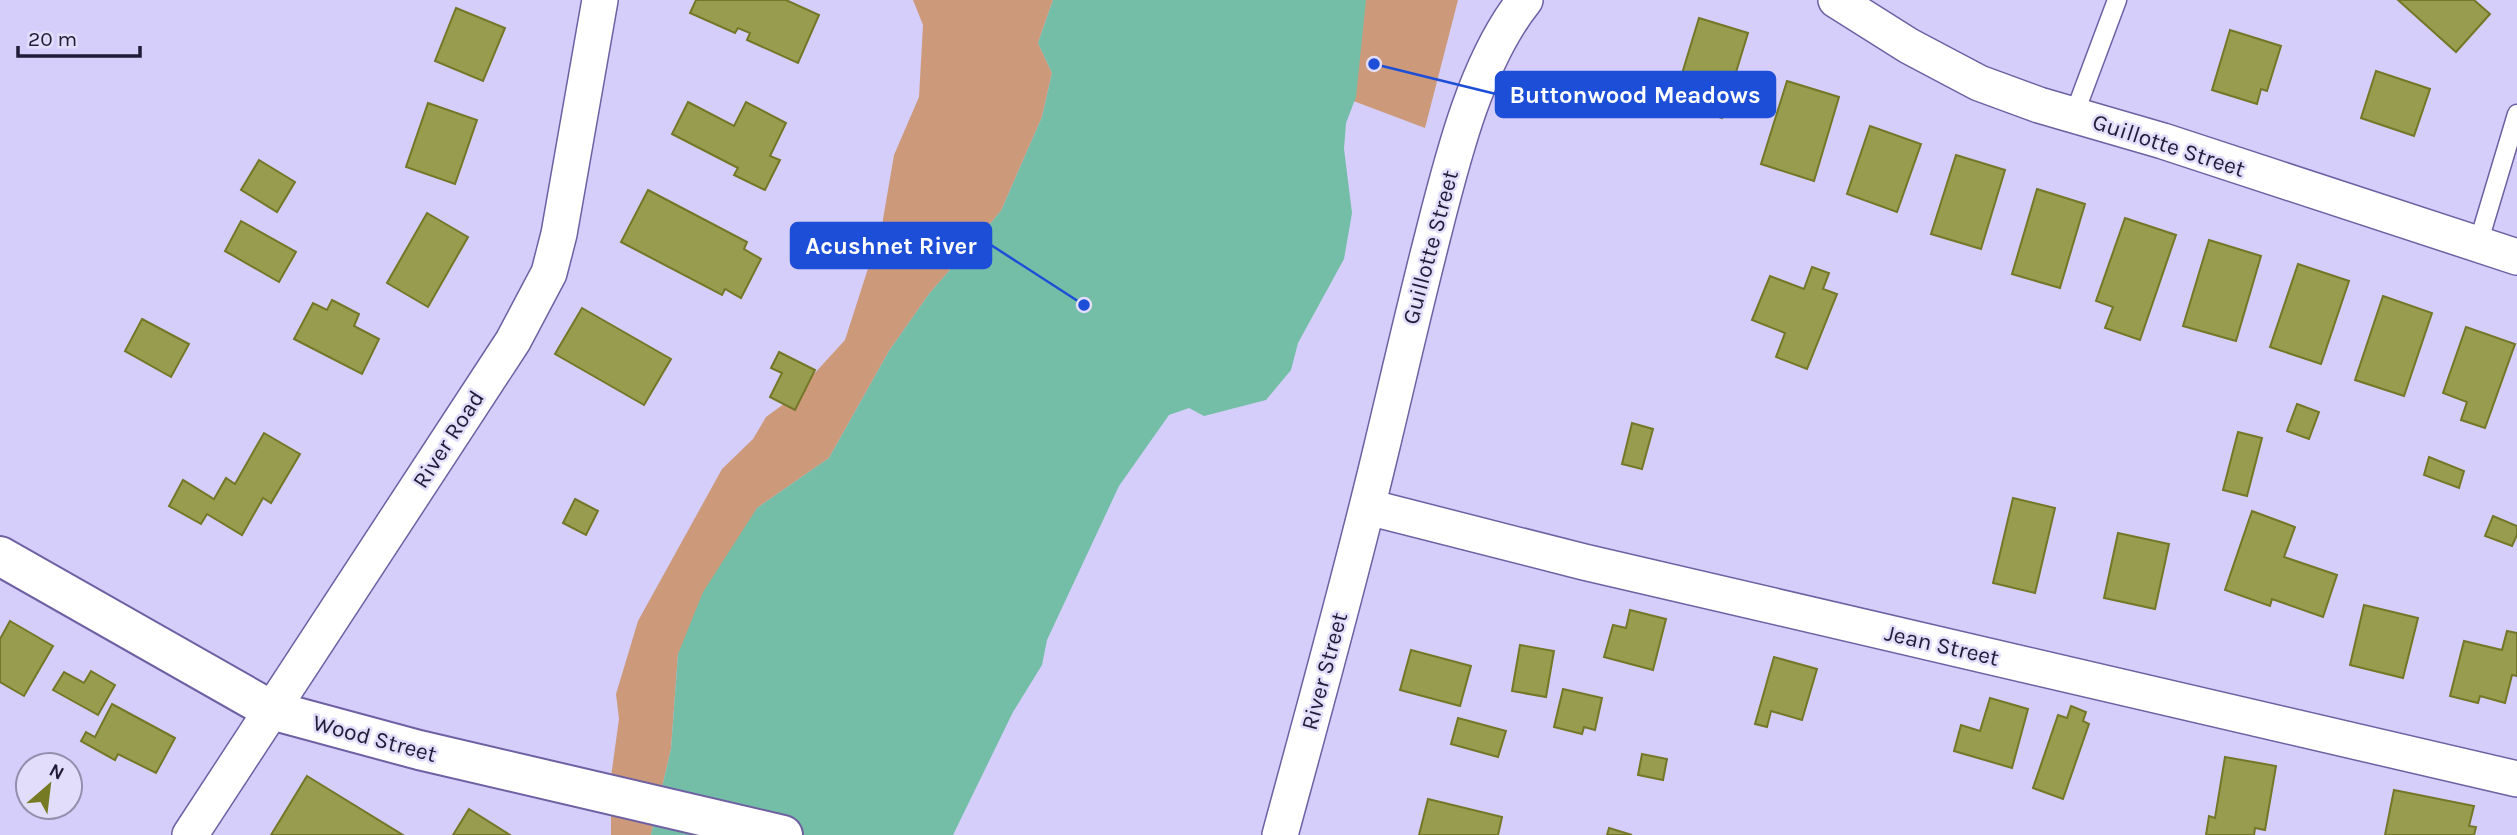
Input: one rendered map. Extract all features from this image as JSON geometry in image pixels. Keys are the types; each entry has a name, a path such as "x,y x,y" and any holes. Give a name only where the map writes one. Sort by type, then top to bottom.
{"street":[{"name":"River Road","path":"190,835 513,341 549,273 566,197 600,0"},
{"name":"Guillotte Street","path":"1368,507 1406,340 1461,132 1500,40 1525,0"},
{"name":"Guillotte Street","path":"1836,0 1898,39 1979,83 2039,105 2163,141 2517,257"},
{"name":"Jean Street","path":"1368,507 1584,562 2517,779"},
{"name":"River Street","path":"1280,835 1368,507"},
{"name":"Wood Street","path":"0,556 271,710 419,750 783,835"}],"lane":[{"path":"2074,115 2117,0"},
{"path":"2478,244 2517,114"}],"shaded area":[{"path":"913,0 1053,0 1038,43 1052,73 1042,117 1001,211 929,294 889,351 829,458 757,508 678,654 671,749 651,835 611,835 611,777 619,719 616,694 638,621 722,469 753,439 766,417 792,398 845,340 882,225 894,155 919,97 923,25"},
{"path":"1053,0 1366,0 1356,97 1346,123 1344,149 1352,213 1344,259 1298,343 1291,370 1266,400 1204,416 1189,408 1169,415 1119,486 1047,640 1042,665 1013,712 953,835 651,835 671,749 678,654 703,592 757,508 829,458 889,351 929,294 1001,211 1042,117 1052,73 1038,43"},
{"path":"1330,0 1458,0 1425,128 1303,82"}],"building":[{"path":"696,0 786,0 819,15 798,63 747,40 750,33 738,28 735,33 690,13"},
{"path":"2398,0 2474,0 2490,14 2456,52"},
{"path":"456,8 505,28 483,81 435,61"},
{"path":"1699,18 1748,33 1722,118 1673,103"},
{"path":"2230,30 2281,46 2267,91 2261,89 2257,104 2212,90"},
{"path":"2376,71 2430,89 2414,136 2361,118"},
{"path":"1787,81 1839,97 1814,181 1761,164"},
{"path":"688,102 734,126 746,102 786,123 770,156 780,160 765,190 734,175 738,168 672,134"},
{"path":"428,103 477,120 455,184 406,167"},
{"path":"1870,126 1921,144 1897,212 1847,194"},
{"path":"1956,155 2005,170 1981,249 1931,234"},
{"path":"259,160 295,182 277,212 241,190"},
{"path":"2037,189 2085,204 2060,288 2012,274"},
{"path":"648,190 747,242 744,249 761,259 741,298 725,289 722,295 621,242"},
{"path":"427,213 468,237 428,307 387,283"},
{"path":"2125,218 2176,235 2140,340 2105,328 2113,307 2096,301"},
{"path":"241,221 296,252 279,282 225,251"},
{"path":"2209,240 2261,256 2236,341 2183,326"},
{"path":"2298,264 2349,281 2321,364 2270,347"},
{"path":"1812,267 1829,273 1823,289 1837,294 1807,369 1776,357 1785,333 1752,320 1770,276 1804,289"},
{"path":"2383,296 2432,313 2404,396 2355,380"},
{"path":"332,300 359,314 354,326 379,339 362,374 294,339 313,303 327,310"},
{"path":"582,308 671,359 644,405 555,354"},
{"path":"142,319 189,344 171,377 125,351"},
{"path":"2466,327 2515,344 2485,428 2461,420 2467,402 2443,393"},
{"path":"779,352 815,370 795,410 770,397 782,373 771,368"},
{"path":"2297,404 2319,412 2309,439 2287,431"},
{"path":"1632,423 1653,429 1642,469 1622,464"},
{"path":"2238,432 2262,438 2247,496 2223,490"},
{"path":"264,433 300,454 271,503 263,498 242,535 207,514 201,524 169,506 183,480 214,499 226,478 235,484"},
{"path":"2429,457 2464,471 2459,488 2424,475"},
{"path":"2013,498 2055,508 2035,593 1993,583"},
{"path":"575,499 598,511 586,535 563,523"},
{"path":"2252,511 2295,527 2284,557 2337,575 2323,617 2272,599 2270,606 2225,590"},
{"path":"2493,516 2517,526 2517,535 2512,546 2485,536"},
{"path":"2118,533 2169,544 2155,609 2104,598"},
{"path":"2364,605 2418,618 2403,678 2350,665"},
{"path":"1630,610 1666,619 1653,670 1604,657 1613,625 1626,628"},
{"path":"10,621 53,646 24,696 0,682 0,639"},
{"path":"2507,631 2517,633 2517,676 2512,675 2505,703 2480,696 2478,703 2450,696 2464,641 2502,650"},
{"path":"1520,645 1554,651 1546,697 1512,691"},
{"path":"1411,650 1471,666 1460,706 1400,690"},
{"path":"1774,657 1817,669 1802,720 1771,711 1767,727 1755,724"},
{"path":"91,671 115,685 98,715 53,690 64,672 84,683"},
{"path":"1563,689 1602,698 1595,730 1584,727 1582,734 1554,727"},
{"path":"1990,698 2028,709 2012,768 1954,751 1961,725 1980,731"},
{"path":"112,704 175,738 156,773 118,754 115,760 81,741 86,732 95,737"},
{"path":"2071,706 2086,712 2083,721 2089,724 2063,799 2033,788 2058,715 2067,718"},
{"path":"1458,718 1506,731 1498,757 1451,744"},
{"path":"1642,754 1667,759 1663,780 1638,775"},
{"path":"2225,757 2276,766 2265,830 2255,828 2254,835 2206,835 2209,816 2215,818"},
{"path":"307,776 403,835 271,835"},
{"path":"2394,790 2474,806 2469,826 2476,827 2474,835 2385,835"},
{"path":"1428,799 1502,817 1498,835 1419,835"},
{"path":"469,809 510,835 453,835"},
{"path":"1609,828 1632,835 1607,835"}],"place":[{"name":"Buttonwood Meadows","path":"1374,64"},
{"name":"Acushnet River","path":"1084,305"}]}
